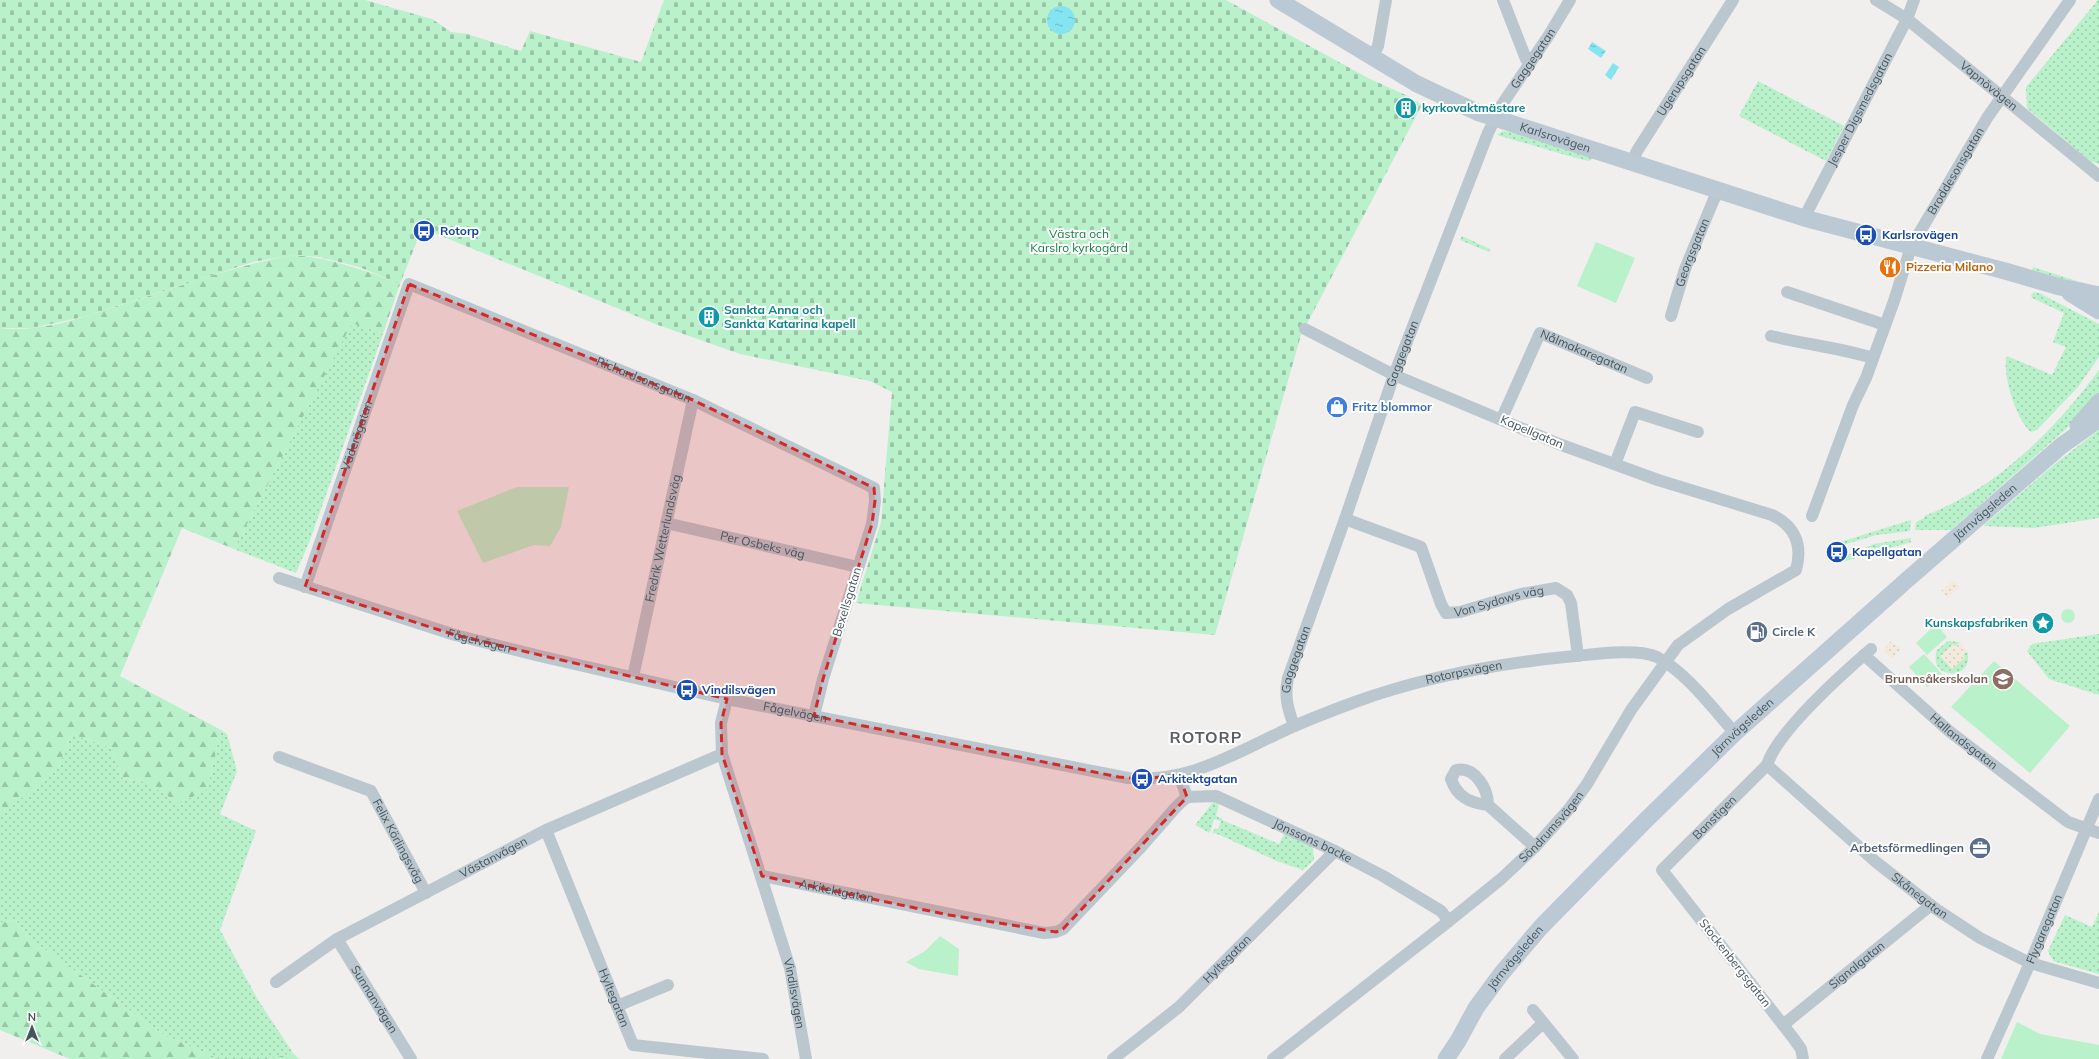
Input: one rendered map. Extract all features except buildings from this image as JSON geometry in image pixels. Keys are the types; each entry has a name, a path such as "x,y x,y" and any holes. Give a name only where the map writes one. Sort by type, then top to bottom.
{"main road":[{"name":"Karlsrovägen","path":"1278,0 1372,58 1418,84 1479,114 1804,218 2060,287 2099,296"},
{"name":"Karlsrovägen","path":"2060,287 2099,311"},
{"name":"Järnvägsleden","path":"2061,446 2099,402"},
{"name":"Järnvägsleden","path":"1446,1059 1458,1041 1476,1008 1542,927 1645,821 1735,733 2061,446 2099,419"},
{"name":"Järnvägsleden","path":"1454,1059 1458,1041"}],"street":[{"path":"1372,58 1378,46 1386,0"},
{"path":"1503,0 1526,59 1530,63"},
{"name":"Gaggegatan","path":"1294,726 1286,703 1285,691 1288,678 1346,519 1394,375 1495,119 1570,0"},
{"name":"Ugerupsgatan","path":"1632,162 1637,151 1733,0"},
{"name":"Vapnövägen","path":"1876,0 1907,19 2099,176"},
{"name":"Jesper Digsmedsgatan","path":"1804,218 1907,19 1914,0"},
{"name":"Broddesonsgatan","path":"1812,516 1853,405 1873,358 1911,246 2001,97 2070,0"},
{"name":"Georgsgatan","path":"1671,316 1685,269 1714,199 1719,192"},
{"name":"Richardsonsgatan","path":"409,284 693,400 874,488"},
{"name":"Väderögatan","path":"305,587 409,284"},
{"path":"1787,292 1885,325"},
{"name":"Kapellgatan","path":"1305,329 1394,375 1502,418 1559,444 1658,480 1772,515 1783,520 1796,535 1800,550 1796,570"},
{"name":"Nålmakaregatan","path":"1502,418 1540,333 1648,378"},
{"path":"1771,336 1806,344 1848,350 1873,358"},
{"name":"Fredrik Wetterlundsväg","path":"633,677 693,400"},
{"path":"1615,464 1635,412 1698,432"},
{"name":"Bexellsgatan","path":"814,716 823,679 872,524 875,501 874,488"},
{"name":"Von Sydows väg","path":"1346,519 1421,547 1441,604 1446,613 1460,612 1521,594 1556,588 1567,595 1571,603 1578,656"},
{"name":"Per Osbeks väg","path":"666,523 858,567"},
{"name":"Söndrumsvägen","path":"1273,1059 1501,879 1534,847 1574,803 1630,710 1678,645 1728,609 1796,570"},
{"name":"Fågelvägen","path":"279,578 455,635 727,699 1119,777 1142,779 1179,775"},
{"name":"Hallandsgatan","path":"1767,765 1770,754 1793,725 1868,652 1949,731 2068,822 2085,829"},
{"name":"Rotorpsvägen","path":"1179,775 1213,764 1294,726 1357,701 1419,681 1467,670 1525,661 1578,656 1639,653 1651,655 1676,669 1735,733"},
{"name":"Vindilsvägen","path":"727,699 721,723 722,754 790,968 806,1059"},
{"name":"Västanvägen","path":"276,982 337,939 546,830 722,754"},
{"name":"Felix Körlingsväg","path":"279,757 371,791 426,893"},
{"name":"Banstigen","path":"1662,870 1767,765"},
{"name":"Skånegatan","path":"1767,765 1876,862 1931,905 1980,938 2030,963 2099,983"},
{"path":"1179,775 1187,797"},
{"name":"Jönssons backe","path":"1187,797 1216,796 1335,851 1383,876 1441,911 1449,921"},
{"name":"Arkitektgatan","path":"762,876 949,915 1044,933 1056,932 1063,929 1187,797"},
{"name":"Flygaregatan","path":"1987,1059 2030,963 2085,829 2099,799"},
{"path":"1488,805 1534,847"},
{"path":"2085,829 2099,833"},
{"name":"Hyltegatan","path":"546,830 633,1045 763,1059"},
{"name":"Hyltegatan","path":"1113,1059 1179,1007 1335,851"},
{"name":"Stockenbergsgatan","path":"1662,870 1801,1049 1803,1059"},
{"name":"Signalgatan","path":"1783,1025 1931,905"},
{"name":"Sunnanvägen","path":"337,939 411,1059"},
{"path":"617,1006 668,985"},
{"path":"1533,1010 1573,1059"},
{"path":"1505,1059 1543,1023"}],"highlighted area":[{"path":"409,284 693,400 874,488 875,501 872,524 823,679 814,716 1119,777 1142,779 1179,775 1187,797 1063,929 1056,932 949,915 762,876 722,754 721,723 727,699 455,635 305,587"}],"green space":[{"name":"Västra och Karslro kyrkogård","path":"0,0 365,0 432,19 451,32 467,34 521,51 530,31 641,62 664,0 1226,0 1368,78 1410,97 1422,105 1301,335 1215,635 856,603 881,522 892,392 870,381 740,354 658,325 422,228 400,284 359,267 319,257 293,255 253,262 83,317 32,328 0,328"},
{"path":"2098,0 2099,164 2090,161 2027,108 2026,87"},
{"path":"1758,81 1844,126 1826,161 1739,116"},
{"path":"1503,131 1516,133 1594,158 1589,161 1576,158 1497,135"},
{"path":"1462,236 1490,249 1489,252 1460,240"},
{"path":"1596,242 1635,258 1616,303 1577,286"},
{"path":"293,255 348,265 400,284 383,334 352,323 234,549 182,528 120,676 221,730 207,790 179,803 146,782 122,778 111,748 72,734 56,771 8,809 0,811 0,328 33,328 66,322 231,270"},
{"path":"2033,267 2099,288 2099,290 2032,270"},
{"path":"2034,292 2039,293 2099,324 2099,357 2078,387 2037,430 2031,432 2020,418 2008,385 2006,374 2007,356 2052,375 2066,347 2053,342 2064,313 2032,298 2031,295"},
{"path":"352,322 383,334 310,540 296,573 234,549"},
{"path":"2099,370 2099,396 2066,429 1951,530 1915,530 1916,522 1924,518 1924,516 1975,490 2022,456 2063,415"},
{"path":"2099,430 2099,518 2034,528 1983,526 2056,463"},
{"path":"517,487 569,487 561,527 550,546 534,545 483,563 457,511"},
{"path":"1911,520 1910,531 1876,535 1843,545 1837,543"},
{"path":"1911,538 1911,542 1846,561 1843,557 1874,544"},
{"path":"2065,609 2071,609 2075,613 2075,619 2071,623 2065,623 2061,619 2061,613"},
{"path":"1936,624 1947,637 1927,655 1916,643"},
{"path":"2099,634 2099,695 2049,679 2027,651 2032,644"},
{"path":"1948,641 1960,642 1955,647 1953,645 1965,658 1963,655 1967,651 1968,661 1965,668 1959,672 1944,672 1939,667 1936,660 1937,650"},
{"path":"1924,654 1942,674 1927,687 1909,667"},
{"path":"1994,661 2070,726 2030,773 1951,707"},
{"path":"221,730 227,734 237,771 220,814 256,831 220,930 258,1000 293,1053 269,1059 219,1059 164,1035 29,938 16,920 0,923 0,811 8,808 56,771 72,734 111,748 122,778 146,782 179,803 207,789"},
{"path":"1214,801 1219,803 1216,816 1223,819 1222,820 1279,844 1286,831 1315,846 1313,848 1314,860 1303,870 1277,861 1215,833 1212,834 1215,828 1218,829 1221,821 1214,819 1210,833 1195,825"},
{"path":"2099,912 2099,974 2053,961 2048,951 2065,915 2092,927"},
{"path":"16,920 29,938 164,1035 219,1059 70,1059 0,1030 0,923"},
{"path":"940,936 959,949 958,976 919,969 906,962 925,951"},
{"path":"2017,1022 2040,1034 2099,1045 2099,1059 2001,1059"},
{"path":"293,1053 299,1059 269,1059"}],"sand":[{"path":"1954,580 1960,587 1947,598 1941,591"},
{"path":"1891,641 1901,649 1892,659 1883,650"},
{"path":"1960,642 1967,651 1963,655 1965,658 1952,669 1940,656 1953,644 1955,646"}],"water":[{"path":"1061,6 1071,10 1075,20 1071,30 1061,34 1051,30 1047,20 1051,10"},
{"path":"1592,42 1606,51 1601,58 1588,49"},
{"path":"1613,63 1619,67 1611,80 1605,75"}],"place":[{"name":"kyrkovaktmästare","path":"1406,108"},
{"name":"Rotorp","path":"424,231"},
{"name":"Karlsrovägen","path":"1866,235"},
{"name":"Pizzeria Milano","path":"1890,267"},
{"name":"Sankta Anna och Sankta Katarina kapell","path":"709,317"},
{"name":"Fritz blommor","path":"1337,407"},
{"name":"Kapellgatan","path":"1837,552"},
{"name":"Kunskapsfabriken","path":"2043,623"},
{"name":"Circle K","path":"1757,632"},
{"name":"Brunnsåkerskolan","path":"2003,679"},
{"name":"Vindilsvägen","path":"687,690"},
{"name":"Arkitektgatan","path":"1142,779"},
{"name":"Arbetsförmedlingen","path":"1980,848"}],"district":[{"name":"ROTORP","path":"1206,737"}]}
